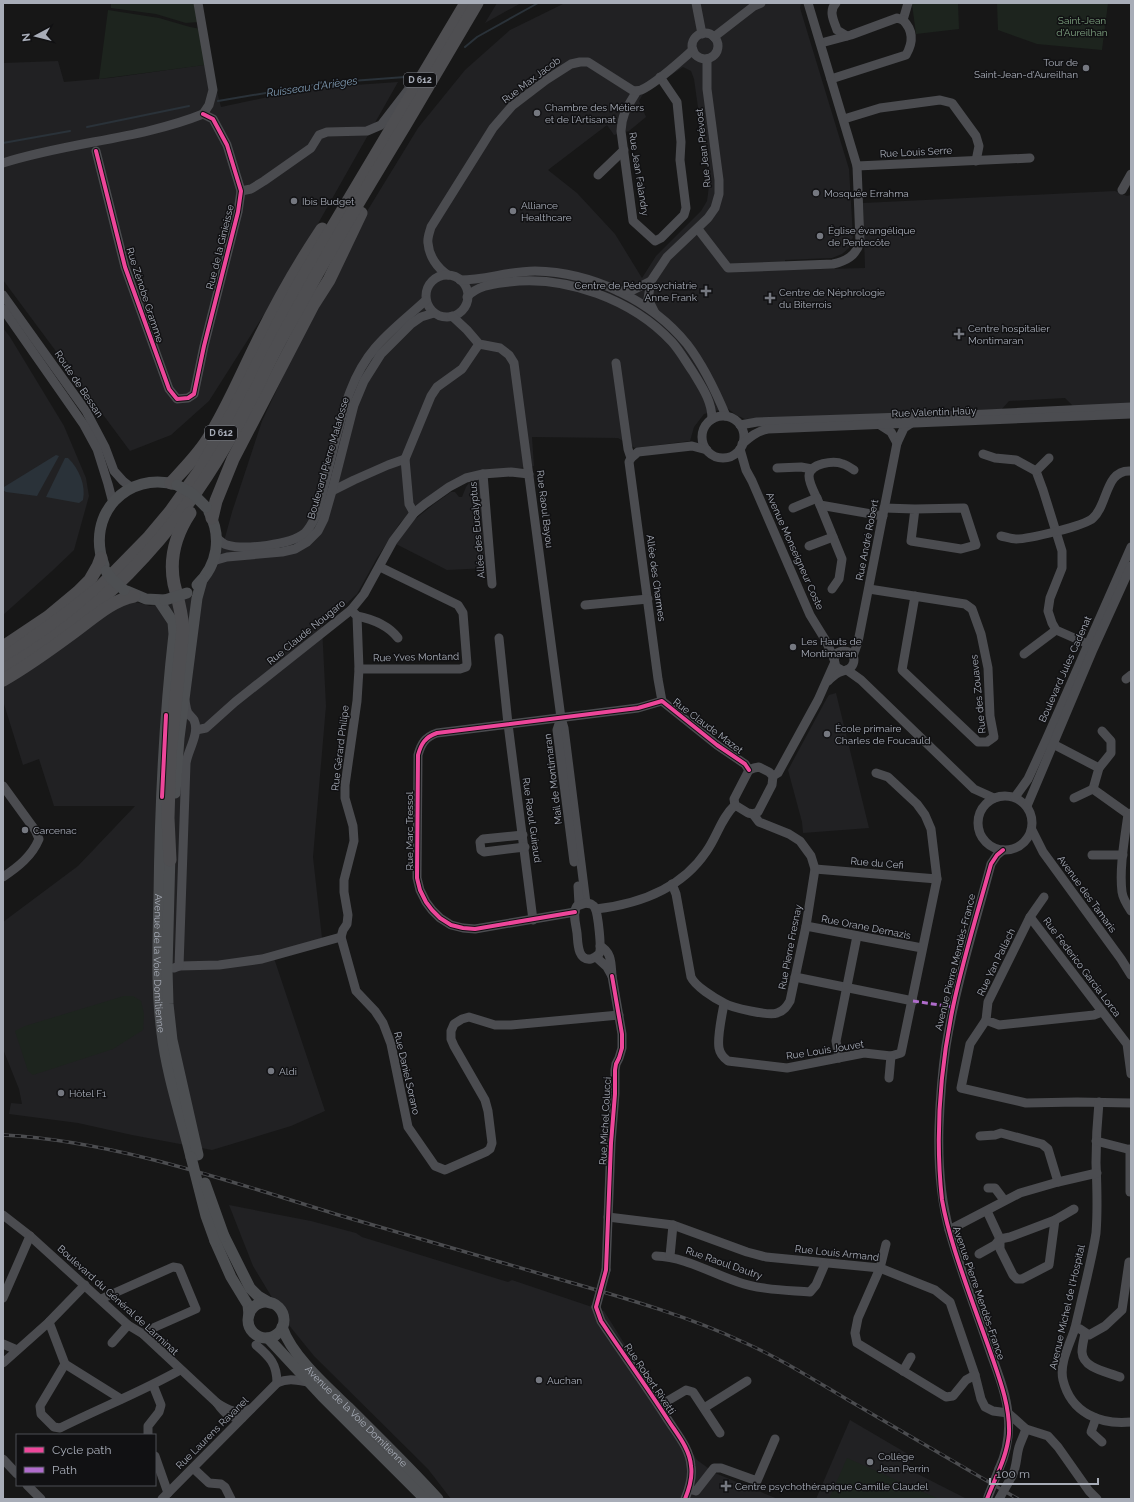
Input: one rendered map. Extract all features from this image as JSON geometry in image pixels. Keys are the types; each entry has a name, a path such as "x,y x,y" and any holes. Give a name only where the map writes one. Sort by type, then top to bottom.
{"highway":[{"name":"D 612","path":"3,658 62,617 100,587 149,537 170,512 203,464 233,412 297,287 466,3"},
{"name":"D 612","path":"3,670 68,626 126,576 156,544 188,503 224,448 340,233 407,123 477,3"},
{"name":"D 612","path":"209,512 216,501 233,459 329,280 407,123"},
{"name":"D 612","path":"174,484 208,439 258,342 312,245 347,192 375,156"},
{"path":"170,860 168,818 170,754 183,629 172,568 174,551 178,534 185,520 230,449 281,340"},
{"path":"3,647 48,617 78,592 90,580 101,558"},
{"path":"3,680 43,655 102,612 120,601 129,593"}],"main road":[{"path":"147,483 174,484 193,494 209,512 217,538 214,561 202,580 187,593 173,599 146,600 129,593 111,578 106,571 101,558 99,541 101,525 113,503 125,492 147,483"},
{"name":"Avenue de la Voie Domitienne","path":"195,1156 172,1040 168,1004 167,969 170,860 179,738 197,598 202,580"},
{"name":"Avenue de la Voie Domitienne","path":"162,600 173,622 174,634 167,703 163,778 157,982 162,1033 168,1068 208,1193 219,1238 231,1277 248,1305 249,1314"},
{"name":"Avenue de la Voie Domitienne","path":"219,1238 250,1288 258,1296 270,1303"},
{"path":"270,1303 280,1309 284,1320 282,1328 276,1334 266,1338 256,1335 251,1330 248,1322 249,1314 255,1306 270,1303"},
{"name":"Avenue de la Voie Domitienne","path":"282,1328 290,1345 311,1371 438,1499"},
{"name":"Avenue de la Voie Domitienne","path":"266,1338 425,1499"}],"street":[{"path":"3,163 28,155 173,125 203,114 209,105 213,90 198,3"},
{"path":"696,3 702,34"},
{"path":"714,37 754,6 761,3"},
{"path":"698,229 728,268 833,264 851,258 858,248 860,242 857,166 808,3"},
{"path":"836,3 831,11 837,30 847,36"},
{"path":"903,20 908,3"},
{"path":"821,43 847,36 897,18 903,20 907,24 911,34 912,45 906,55 830,79"},
{"path":"821,43 837,30"},
{"path":"702,34 711,34 714,37 718,44 718,48 714,55 707,59 698,57 692,46 695,38 702,34"},
{"path":"637,91 643,90 693,50"},
{"name":"Rue Jean Prévost","path":"656,314 648,299 651,281 667,257 708,218 715,208 719,194 719,180 707,89 707,59"},
{"name":"Rue Max Jacob","path":"435,279 433,259 427,242 432,227 493,128 512,106 546,80 571,64 580,62 588,62 632,90 637,91"},
{"path":"240,191 251,189 311,148 319,135 327,132 367,131 381,125 409,89 422,77"},
{"name":"Rue Jean Falandry","path":"637,91 627,106 622,119 621,131 634,221 655,241 661,238 684,215 686,208 680,160 681,142 676,102 660,77"},
{"path":"844,119 880,108 940,100 947,101 952,103 976,136 979,146 976,161"},
{"name":"Rue de la Ginieisse","path":"194,394 204,346 238,212 240,191 227,145 213,119 203,114"},
{"path":"82,144 91,147 96,151 105,142 132,136 146,131"},
{"path":"598,175 624,150"},
{"name":"Rue Zénobe Gramme","path":"96,151 125,267 169,389 177,399 188,398 194,394"},
{"name":"Rue Louis Serre","path":"857,166 1030,158"},
{"path":"1122,190 1131,174"},
{"name":"Rue Max Jacob","path":"433,259 441,270 448,276"},
{"path":"712,419 711,404 700,383 672,342 628,308 605,296 558,283 516,281 476,289 468,297 465,306 460,312 446,317 434,313 430,309 426,300 427,290 435,279 441,276 448,276 460,280 472,280 514,272 535,271 578,277 617,290 656,314 673,329 696,357 726,416"},
{"path":"460,280 464,285 468,297"},
{"name":"Rue Jean Prévost","path":"617,290 633,290 651,281"},
{"name":"Route de Bessan","path":"3,295 86,411 105,448 114,471 123,482 132,488"},
{"name":"Boulevard Pierre Malafosse","path":"217,538 229,546 252,546 280,544 294,540 305,533 313,523 318,512 340,422 353,382 374,349 393,328 426,300"},
{"name":"Route de Bessan","path":"3,309 84,424 97,449 113,503"},
{"path":"462,309 467,330"},
{"name":"Boulevard Pierre Malafosse","path":"214,561 227,557 247,554 282,552 295,549 307,542 318,531 324,519 332,491 352,410 364,381 381,354 411,324 421,317 434,313"},
{"path":"414,513 408,504 405,459 431,396 437,387 462,369 479,344 452,316"},
{"name":"Rue Raoul Bayou","path":"479,344 500,348 509,355 514,363 561,718"},
{"name":"Allée des Charmes","path":"616,363 628,449 631,458 630,462 662,701"},
{"name":"Rue Valentin Haüy","path":"740,425 757,422 964,415 1131,407"},
{"name":"Rue Valentin Haüy","path":"741,446 750,437 762,430 768,429 1131,414"},
{"path":"726,416 734,419 740,425 744,437 741,446 730,456 717,457 711,454 704,446 702,436 704,428 712,419 726,416"},
{"name":"Rue André Robert","path":"849,655 858,642 897,443 904,428 910,424"},
{"path":"880,425 892,432 897,443"},
{"path":"692,446 702,436"},
{"path":"631,458 638,452 692,446 707,450"},
{"name":"Avenue Monseigneur Coste","path":"741,446 746,470 810,615 826,641 834,662"},
{"path":"983,454 995,458 1016,460 1036,471 1062,551 1062,568 1050,598 1048,611 1056,630 1088,644"},
{"name":"Avenue Monseigneur Coste","path":"730,456 746,470"},
{"path":"1036,471 1050,458"},
{"path":"332,491 388,465 405,459"},
{"path":"832,589 839,579 842,559 810,480 809,474 812,469 821,464 842,463 854,470"},
{"path":"777,468 801,467 812,469"},
{"path":"1001,536 1016,539 1056,531 1085,523 1096,515 1112,480 1118,474 1131,471"},
{"path":"336,472 345,479 354,480"},
{"name":"Rue Claude Nougaro","path":"196,730 206,728 235,702 354,613 393,541 414,513 449,487 466,478 483,474 511,472 529,474"},
{"name":"Allée des Eucalyptus","path":"483,474 492,584"},
{"path":"794,508 819,502 883,512 915,509 964,508 976,545 961,549 911,541 915,509"},
{"path":"809,546 833,537"},
{"name":"Boulevard Jules Cadenat","path":"1015,797 1028,779 1131,547"},
{"name":"Boulevard Jules Cadenat","path":"1027,806 1131,566"},
{"name":"Rue Yves Montand","path":"359,669 460,668 466,667 467,664 463,613 458,605 380,567"},
{"name":"Rue des Zouaves","path":"869,589 915,596 965,604 972,609 981,634 988,668 990,716 994,737 987,742 978,742 902,670 915,596"},
{"path":"585,605 648,599"},
{"path":"354,613 392,630 398,638"},
{"name":"Rue Gérard Philipe","path":"341,937 347,924 348,915 344,892 344,880 354,841 353,826 345,798 345,784 357,701 359,669 354,613"},
{"path":"1024,654 1056,630"},
{"name":"Rue Raoul Guiraud","path":"499,638 508,724 525,847 533,920"},
{"name":"Avenue Monseigneur Coste","path":"826,641 849,655"},
{"path":"773,776 778,773 827,682 837,653 849,655"},
{"path":"827,682 834,675 852,667 849,655"},
{"path":"849,655 861,680"},
{"path":"834,662 839,670 845,671 861,680 974,789 983,807"},
{"name":"Avenue de la Voie Domitienne","path":"167,969 178,966 186,763 189,749 195,738 196,730 194,721 188,712 184,696"},
{"name":"Rue Claude Mazet","path":"561,718 638,708 662,701 717,745 745,764 749,770"},
{"name":"Rue Marc Tressol","path":"561,718 437,733 430,735 424,740 420,746 418,755 417,878 420,890 426,902 440,918 463,928 475,929 533,920 580,907"},
{"name":"Mail de Montimaran","path":"561,718 557,730 580,907 579,949 581,955 585,958 589,959 596,957"},
{"path":"1074,798 1093,789 1099,768 1111,753 1111,741 1102,731"},
{"path":"1053,744 1099,768"},
{"path":"759,767 769,772 773,776 772,785 758,812 754,814 748,813 735,805 734,799 749,770 759,767"},
{"path":"876,773 888,777 917,804 925,815 930,829 937,879 922,948 913,1001 901,1053 891,1056 889,1078"},
{"path":"3,786 35,830 39,839 36,847 21,864 4,873"},
{"path":"974,789 994,798"},
{"path":"1093,789 1130,813 1123,855 1122,892 1125,902 1131,911"},
{"path":"1000,796 1015,797 1022,800 1031,813 1033,822 1032,830 1025,842 1018,848 1003,850 990,845 978,828 978,820 983,807 994,798 1000,796"},
{"path":"596,910 636,902 652,896 690,872 706,852 728,812 735,805"},
{"path":"754,814 759,822 789,834 800,841 811,856 815,869"},
{"name":"Avenue des Tamaris","path":"1032,830 1043,852 1130,972"},
{"path":"523,835 482,840 479,846 484,852 525,847"},
{"name":"Avenue des Tamaris","path":"1025,842 1043,852"},
{"name":"Avenue Pierre Mendès-France","path":"987,1498 1001,1466 1009,1434 1008,1413 1003,1389 949,1230 943,1202 939,1157 943,1072 946,1047 954,1002 991,864 990,845"},
{"name":"Avenue Pierre Mendès-France","path":"991,864 1003,850"},
{"path":"1092,855 1123,855"},
{"name":"Rue du Cefi","path":"815,869 937,879"},
{"name":"Rue Pierre Fresnay","path":"672,884 676,894 691,976 694,982 724,1004 768,1015 777,1014 784,1009 790,1001 806,926 815,869"},
{"name":"Rue Yan Pallach","path":"986,1020 988,1002 1030,916 1044,897"},
{"path":"580,907 591,904 596,910 600,946 599,954 596,957"},
{"name":"Rue Federico Garcia Lorca","path":"1030,916 1127,1044 1131,1074"},
{"name":"Rue Orane Demazis","path":"806,926 922,948"},
{"path":"839,1058 836,1041 857,936"},
{"path":"178,966 219,964 262,959 341,937"},
{"name":"Rue Daniel Sorano","path":"341,937 356,991 375,1011 383,1023 391,1044 408,1127 435,1166 440,1169 445,1170 486,1152 490,1149 492,1143 485,1100 450,1038 454,1024 469,1017 495,1025 511,1025 619,1016"},
{"name":"Rue Michel Colucci","path":"600,946 608,950 610,954 612,976 622,1034 622,1052 616,1064 615,1070 606,1270"},
{"name":"Rue Michel Colucci","path":"596,957 607,967 612,976"},
{"path":"795,977 913,1001"},
{"name":"Rue Louis Jouvet","path":"724,1004 720,1025 719,1048 722,1056 728,1061 787,1068 864,1053 891,1056"},
{"path":"1102,1012 1094,1015 999,1025 986,1020 970,1044 961,1088 1026,1103 1131,1103"},
{"name":"Avenue Michel de l'Hospital","path":"1099,1102 1096,1141 1096,1234 1075,1328 1063,1364 1062,1378 1067,1393 1075,1405 1085,1413 1096,1418 1121,1423 1131,1422"},
{"path":"980,1136 1001,1133 1042,1144 1048,1149 1058,1182"},
{"path":"1096,1141 1130,1149 1130,1192"},
{"path":"949,1230 1020,1193 1097,1173"},
{"path":"988,1188 995,1188 1004,1200"},
{"path":"979,1254 995,1245 1000,1239 1010,1237 1055,1220 1074,1209"},
{"path":"987,1211 1000,1239 1000,1249 1013,1275 1017,1279 1022,1279 1048,1265 1055,1220"},
{"name":"Boulevard du Général de Larminat","path":"3,1215 30,1236 128,1325 143,1334 217,1403 230,1411 238,1412 252,1408"},
{"name":"Rue Louis Armand","path":"608,1217 673,1226 747,1252 766,1257 825,1264 880,1268 935,1290 950,1302 985,1408 993,1411 1008,1413"},
{"name":"Rue Raoul Dautry","path":"670,1256 673,1226"},
{"path":"3,1298 30,1236"},
{"path":"886,1244 880,1268 858,1318 855,1333 857,1343 946,1397 953,1396 966,1380 975,1375"},
{"name":"Rue Raoul Dautry","path":"656,1256 670,1256 737,1282 759,1288 810,1292 816,1285 825,1264"},
{"path":"1075,1328 1080,1329 1089,1335 1105,1326 1122,1310 1129,1262"},
{"path":"101,1299 173,1268 178,1268 196,1309 143,1334"},
{"name":"Rue Robert Rivetti","path":"606,1270 596,1307 601,1321 659,1406 687,1452 692,1466 689,1489 685,1499"},
{"path":"3,1363 49,1322 85,1285"},
{"path":"49,1322 65,1364 120,1399"},
{"path":"112,1343 128,1325"},
{"path":"1085,1333 1082,1353 1084,1360 1089,1365 1120,1377"},
{"path":"265,1352 263,1344 266,1338"},
{"path":"3,1344 17,1350"},
{"path":"256,1345 272,1360 277,1371 277,1383 292,1379 308,1382"},
{"path":"903,1371 911,1357"},
{"path":"65,1364 40,1406 41,1414 54,1427 60,1428 153,1385 180,1370"},
{"path":"704,1408 747,1381"},
{"name":"Rue Laurens Ravanel","path":"165,1496 277,1383"},
{"path":"148,1434 148,1426 159,1412 161,1404 153,1385"},
{"path":"659,1406 686,1390 694,1392 720,1433"},
{"name":"Boulevard du Général de Larminat","path":"217,1403 229,1417 242,1418"},
{"path":"1008,1413 1026,1429 1048,1436 1097,1499"},
{"path":"1096,1418 1091,1432 1102,1442"},
{"path":"999,1499 1016,1469 1019,1448 1024,1438 1026,1429"},
{"path":"689,1489 696,1491 714,1468 721,1468 757,1481 775,1439"},
{"path":"3,1459 16,1473"},
{"path":"156,1460 165,1496"},
{"path":"193,1468 209,1483 221,1484 225,1487 231,1499"},
{"path":"33,1487 41,1499"}],"shaded area":[{"path":"497,3 521,3 485,23"},
{"path":"565,3 801,3 800,8 849,169 853,237 849,248 842,254 832,258 785,260 786,270 865,268 863,203 1115,191 1127,196 1131,195 1131,404 1073,406 1065,398 1009,401 1002,409 745,419 736,415 727,408 704,414 694,427 690,441 635,448 618,438 532,437 534,466 479,474 421,504 400,523 377,558 357,594 322,626 326,706 313,857 322,938 273,955 325,1111 291,1126 212,1150 78,1123 9,1114 11,1103 22,1104 19,1089 3,1049 3,922 78,866 135,806 54,806 39,759 23,765 3,701 3,687 55,652 105,613 132,601 150,606 193,597 217,567 232,512 262,421 339,257 418,128 465,70 510,30","holes":["683,67 691,71 694,79 709,186 707,201 701,211 656,256 642,278 615,234 577,193 548,170 607,125 614,135 629,131 646,117 639,101 643,94"]},
{"path":"58,61 64,82 110,78 210,64 221,107 311,88 398,82 289,275 209,401 171,435 130,451 3,280 3,63"},
{"path":"3,328 64,426 86,478 89,496 74,550 3,615"},
{"path":"56,455 59,456 37,496 6,492 3,490 4,487"},
{"path":"65,458 68,458 81,478 84,494 83,500 79,503 46,497"},
{"path":"481,479 488,568 447,570 396,544 414,520 434,504 451,492 455,492 459,497 462,497 469,483"},
{"name":"École primaire Charles de Foucauld","path":"836,693 869,828 803,833 802,822 788,770 827,698 829,695"},
{"path":"229,1205 311,1221 356,1233 362,1237 508,1282 512,1280 604,1311 697,1460 715,1473 778,1499 451,1499 428,1469 314,1356 288,1324 253,1266"},
{"name":"Collège Jean Perrin","path":"850,1420 913,1457 906,1468 967,1499 816,1499"}],"green space":[{"path":"111,3 196,3 198,22 186,23 156,14 111,8"},
{"path":"913,3 958,3 959,29 916,34"},
{"name":"Saint-Jean d'Aureilhan","path":"997,3 1108,3 1102,50 1037,44 998,30"},
{"path":"108,10 159,18 201,29 205,65 99,79"},
{"path":"124,996 133,996 141,1001 144,1014 143,1030 113,1049 33,1075 28,1071 15,1031 25,1026"},
{"path":"847,1458 939,1499 829,1499"}],"waterway":[{"name":"Ruisseau d'Arièges","path":"465,47 477,37 538,3"},
{"name":"Ruisseau d'Arièges","path":"218,101 325,83 405,77"},
{"name":"Ruisseau d'Arièges","path":"87,127 189,106"},
{"name":"Ruisseau d'Arièges","path":"3,143 70,131"}],"railway":[{"path":"3,1135 46,1139 89,1146 175,1165 370,1224 608,1293 677,1315 721,1332 784,1362 1018,1499"}],"marked path":[{"path":"913,1001 953,1007"}],"cycle path":[{"path":"96,151 125,267 169,389 177,399 188,398 194,394 204,346 238,212 241,191 227,145 213,119 203,114"},
{"path":"575,912 475,929 451,925 440,918 432,910 420,890 417,878 418,755 422,744 427,739 437,733 638,708 662,701 717,745 745,764 749,770"},
{"path":"162,797 166,715"},
{"path":"987,1499 1008,1443 1008,1413 1001,1383 959,1264 946,1219 942,1200 940,1176 939,1127 945,1055 957,989 991,864 997,855 1003,850"},
{"path":"612,976 622,1034 622,1048 615,1070 606,1270 596,1307 601,1321 652,1395 686,1448 690,1460 691,1479 685,1499"}],"place":[{"name":"Tour de Saint-Jean-d'Aureilhan","path":"1086,68"},
{"name":"Chambre des Métiers et de l'Artisanat","path":"537,113"},
{"name":"Mosquée Errahma","path":"816,193"},
{"name":"Ibis Budget","path":"294,201"},
{"name":"Alliance Healthcare","path":"513,211"},
{"name":"Église évangélique de Pentecôte","path":"820,236"},
{"name":"Centre de Pédopsychiatrie Anne Frank","path":"706,291"},
{"name":"Centre de Néphrologie du Biterrois","path":"770,298"},
{"name":"Centre hospitalier Montimaran","path":"959,334"},
{"name":"Les Hauts de Montimaran","path":"793,647"},
{"name":"École primaire Charles de Foucauld","path":"827,734"},
{"name":"Carcenac","path":"25,830"},
{"name":"Aldi","path":"271,1071"},
{"name":"Hôtel F1","path":"61,1093"},
{"name":"Auchan","path":"539,1380"},
{"name":"Collège Jean Perrin","path":"870,1462"},
{"name":"Centre psychothérapique Camille Claudel","path":"726,1486"}]}
